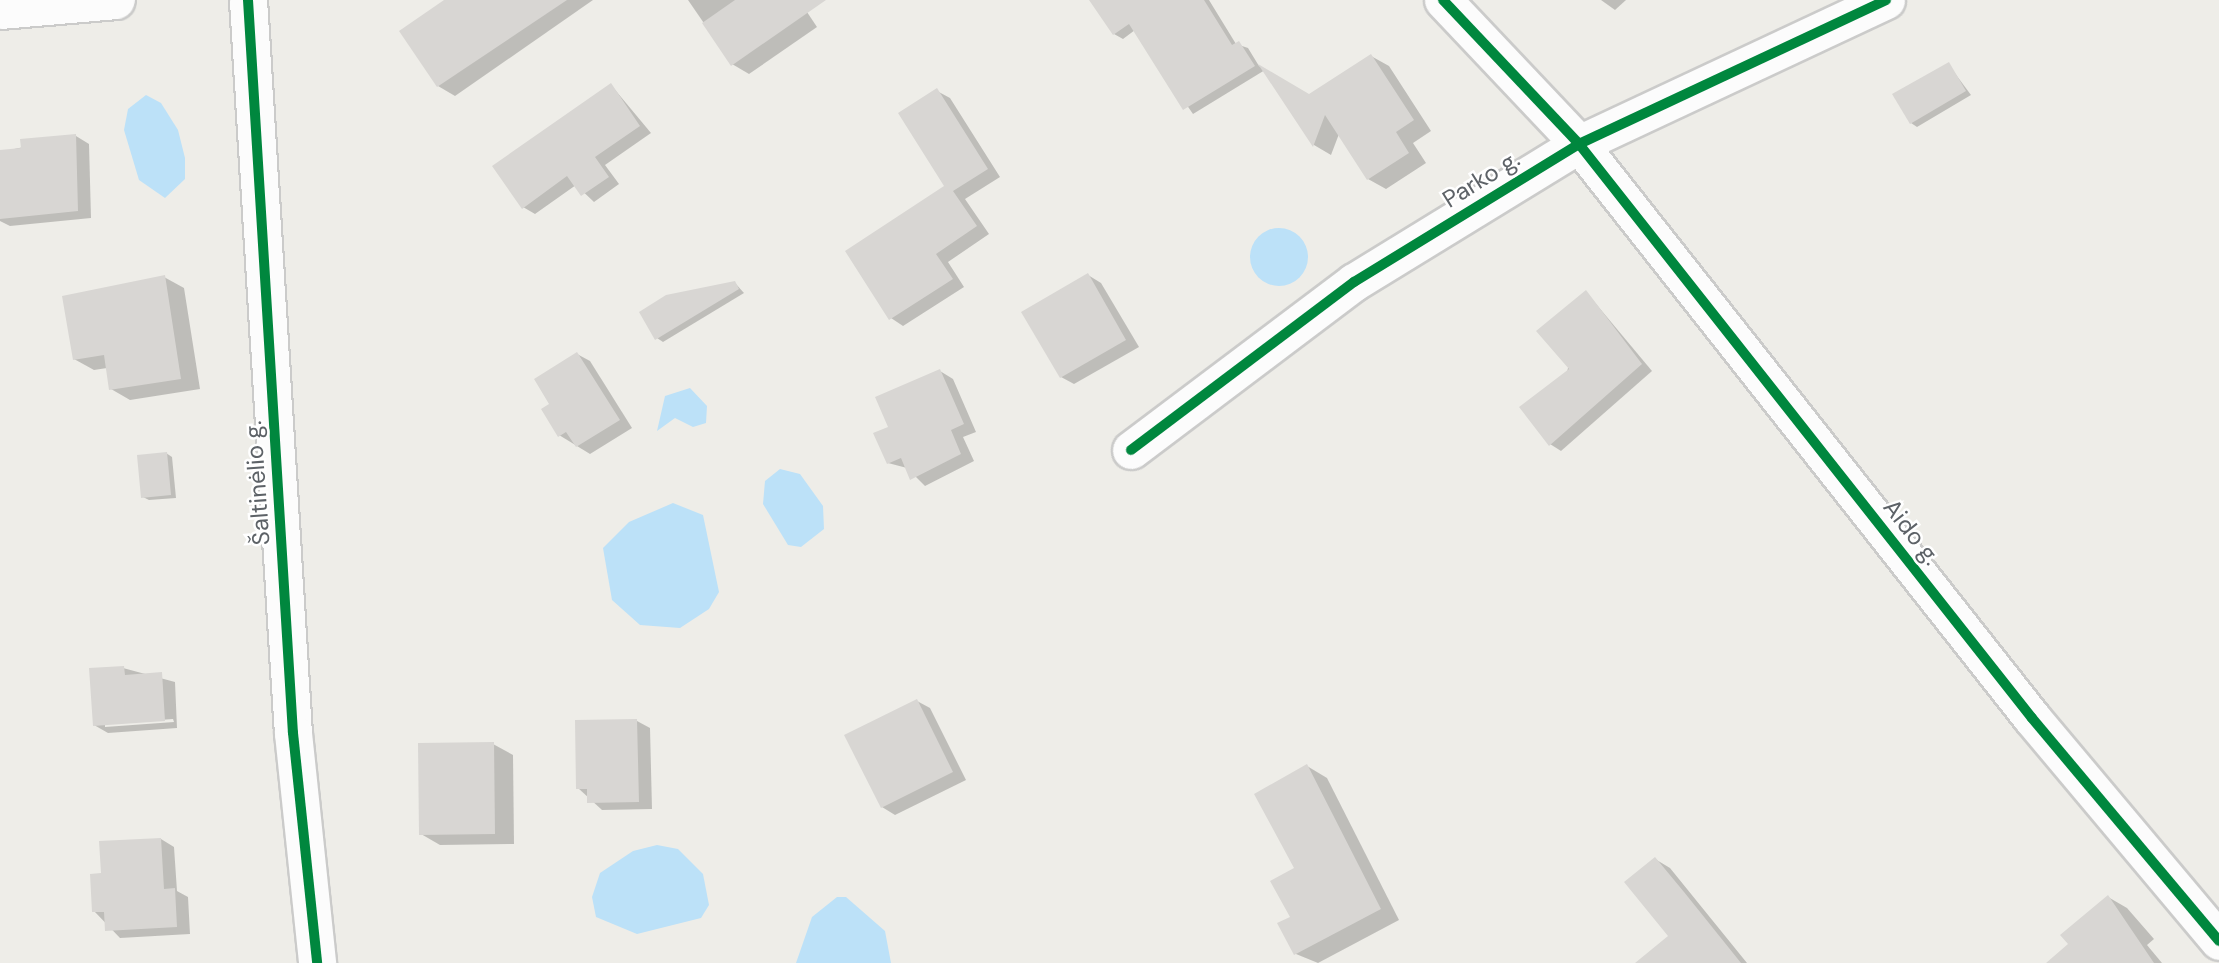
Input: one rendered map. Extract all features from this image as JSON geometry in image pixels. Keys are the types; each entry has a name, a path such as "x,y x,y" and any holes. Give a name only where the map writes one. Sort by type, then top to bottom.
{"street":[{"path":"0,10 116,0"},
{"name":"Šaltinėlio g.","path":"248,0 293,733 317,963"},
{"name":"Aido g.","path":"1443,0 1579,144 2032,718 2219,941"},
{"name":"Parko g.","path":"1131,450 1354,282 1579,144 1886,0"}],"water":[{"path":"146,95 161,103 178,130 185,158 185,179 165,198 139,180 124,130 128,109"},
{"path":"1279,228 1290,230 1303,241 1308,257 1306,268 1295,281 1279,286 1268,284 1255,273 1250,257 1252,246 1263,233"},
{"path":"690,388 707,406 706,423 693,427 675,418 657,431 665,396"},
{"path":"780,469 800,474 823,506 824,529 801,547 788,545 763,504 765,481"},
{"path":"673,503 703,515 719,592 709,609 680,628 640,625 612,600 603,548 629,522"},
{"path":"657,845 678,849 703,874 709,905 701,918 637,934 596,917 592,897 600,873 633,851"},
{"path":"837,897 846,897 885,931 891,963 796,963 812,917"}],"building":[{"path":"444,0 567,0 437,87 399,31"},
{"path":"735,0 826,0 731,66 702,23"},
{"path":"1089,0 1204,0 1232,45 1239,41 1255,66 1183,110 1129,24 1113,35"},
{"path":"1371,54 1414,120 1396,132 1409,153 1367,180 1325,115 1313,147 1258,64 1309,94"},
{"path":"1949,62 1966,91 1910,124 1892,94"},
{"path":"611,83 640,126 595,157 609,177 581,196 567,176 522,209 492,166"},
{"path":"937,88 988,169 953,191 977,226 936,254 953,279 889,320 845,251 944,186 898,113"},
{"path":"76,134 78,211 0,219 0,150 21,148 20,139"},
{"path":"1088,273 1126,340 1060,378 1021,312"},
{"path":"165,275 181,379 109,390 104,355 73,360 62,296"},
{"path":"735,281 739,289 655,340 639,312 666,295"},
{"path":"1586,290 1642,364 1549,446 1519,407 1569,369 1536,331"},
{"path":"577,352 620,420 576,447 566,432 558,437 541,409 549,404 534,379"},
{"path":"940,369 964,424 951,430 961,454 910,480 901,458 887,464 873,433 888,427 875,397"},
{"path":"167,452 171,495 141,498 137,455"},
{"path":"124,666 125,675 162,672 165,721 93,726 89,668"},
{"path":"917,699 953,772 881,808 844,735"},
{"path":"637,719 639,802 587,803 587,789 576,789 575,720"},
{"path":"494,742 495,834 419,835 418,743"},
{"path":"1307,764 1381,909 1294,955 1277,923 1290,917 1270,881 1294,868 1254,794"},
{"path":"161,838 164,889 175,888 177,927 105,931 104,912 92,912 90,874 101,873 99,841"},
{"path":"1655,857 1741,963 1635,963 1668,936 1624,882"},
{"path":"2108,895 2154,963 2046,963 2068,944 2060,935"}],"cycle path":[{"path":"248,0 293,733 317,963"},
{"path":"1443,0 1579,144 2032,718 2219,941"},
{"path":"1131,450 1354,282 1579,144 1886,0"}]}
